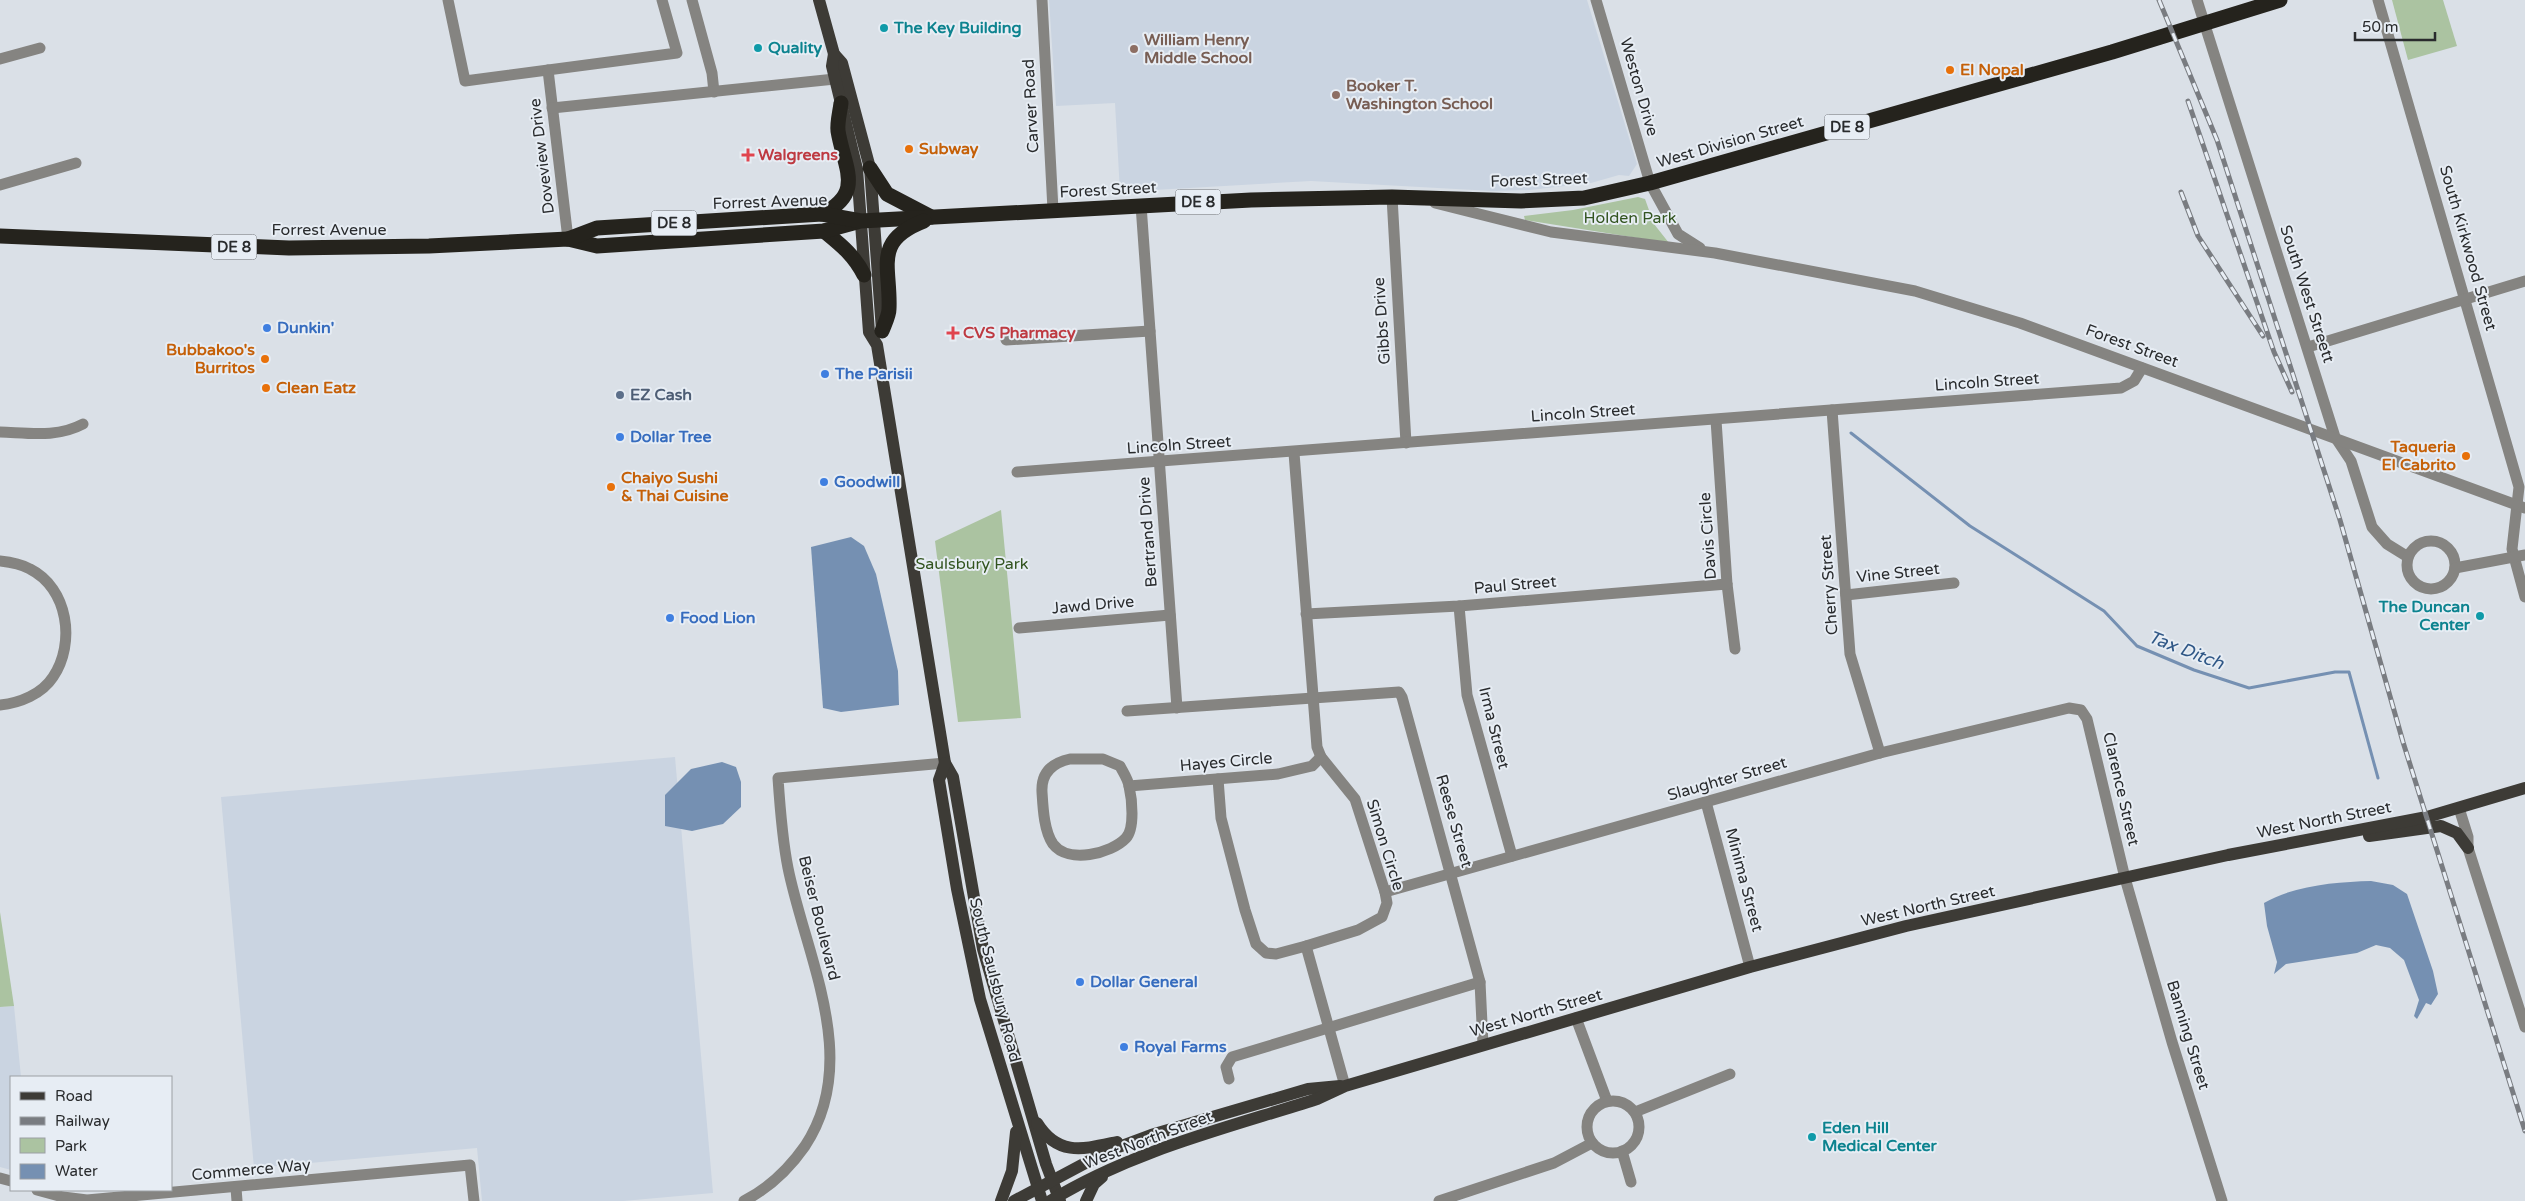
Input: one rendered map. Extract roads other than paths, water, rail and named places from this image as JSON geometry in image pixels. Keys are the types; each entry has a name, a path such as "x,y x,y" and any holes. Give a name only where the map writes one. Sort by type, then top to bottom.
{"highway":[{"name":"West Division Street","path":"1650,183 2112,52 2280,0"},
{"path":"822,214 840,203 849,185 838,128 842,103"},
{"path":"870,168 887,194 933,217"},
{"name":"Forest Street","path":"867,221 1251,200 1392,197 1521,201 1584,198 1650,183"},
{"name":"Forrest Avenue","path":"568,239 597,228 822,214 867,221"},
{"path":"879,338 890,311 886,262 888,252 894,241 904,232 933,217"},
{"name":"Forrest Avenue","path":"0,236 289,248 429,246 568,239 597,246 824,231 867,221"},
{"path":"824,231 849,251 856,259 864,275"}],"main road":[{"path":"819,0 834,54 832,66 856,162 867,221"},
{"path":"834,54 842,63 870,168 867,221"},
{"name":"South Saulsbury Road","path":"867,221 864,275 869,332 879,338"},
{"name":"South Saulsbury Road","path":"867,221 879,338 945,763 953,777 983,949 1056,1199"},
{"name":"South Saulsbury Road","path":"945,763 939,780 970,957 988,1031 1042,1201"},
{"name":"West North Street","path":"1056,1199 1113,1169 1172,1146 1317,1099 1345,1086 1750,967 1906,926 2228,855 2321,838 2459,808 2525,788"},
{"path":"2321,838 2374,836 2441,826 2456,833 2468,848"},
{"name":"West North Street","path":"1014,1201 1108,1151 1151,1135 1308,1089 1345,1086"},
{"path":"1032,1114 1051,1139 1074,1149 1151,1135"},
{"path":"1001,1201 1009,1183 1014,1161 1017,1124"},
{"path":"1086,1201 1094,1184 1113,1169"}],"street":[{"path":"448,0 465,81 677,54 662,0"},
{"path":"692,0 712,73 714,92"},
{"name":"Carver Road","path":"1042,0 1053,210"},
{"name":"Weston Drive","path":"1596,0 1650,183"},
{"name":"South West Streett","path":"2197,0 2335,437 2351,461 2372,527 2388,544 2408,557"},
{"name":"South Kirkwood Street","path":"2378,0 2466,298 2519,487 2521,507 2512,549 2520,556 2525,597"},
{"path":"0,59 40,48"},
{"name":"Doveview Drive","path":"548,70 568,239"},
{"path":"552,108 835,79"},
{"path":"0,185 76,163"},
{"name":"Forest Street","path":"1650,183 1678,234 1695,247 1715,253"},
{"name":"Gibbs Drive","path":"1392,197 1406,443"},
{"name":"Forest Street","path":"1416,198 1551,232 1715,253 1914,291 2020,323 2335,437 2521,507"},
{"name":"Bertrand Drive","path":"1141,205 1176,708"},
{"path":"2308,347 2525,281"},
{"path":"1006,340 1150,331"},
{"name":"Lincoln Street","path":"1017,472 1294,453 2122,388 2134,381 2142,368"},
{"name":"Cherry Street","path":"1832,410 1850,654 1880,753"},
{"name":"Davis Circle","path":"1716,420 1727,584 1735,649"},
{"path":"0,432 54,434 69,432 83,424"},
{"path":"1294,453 1312,698 1317,747 1321,757"},
{"path":"2433,542 2449,550 2453,557 2455,568 2448,582 2441,587 2430,590 2419,586 2412,580 2407,570 2408,557 2417,546 2433,542"},
{"path":"2455,568 2520,556"},
{"path":"0,561 30,569 42,576 52,588 65,616 67,634 66,648 52,678 28,698 0,705"},
{"name":"Vine Street","path":"1846,595 1954,583"},
{"name":"Paul Street","path":"1306,614 1459,606 1727,584"},
{"name":"Irma Street","path":"1459,606 1467,695 1512,856"},
{"name":"Jawd Drive","path":"1019,628 1170,616"},
{"name":"Reese Street","path":"1127,711 1399,692 1452,873 1480,982 1483,1045"},
{"name":"Slaughter Street","path":"1385,892 1880,753 2069,708 2081,710"},
{"name":"Clarence Street","path":"2081,710 2087,719 2125,878"},
{"name":"Hayes Circle","path":"1129,786 1278,774 1312,766 1321,757"},
{"name":"Simon Circle","path":"1218,779 1221,818 1247,918 1256,944 1266,953 1276,954 1358,930 1382,918 1386,904 1385,892 1355,799 1321,757"},
{"path":"1070,759 1103,759 1120,766 1129,786 1131,816 1130,828 1126,838 1108,850 1092,856 1063,852 1054,844 1047,830 1042,784 1046,772 1056,762 1070,759"},
{"name":"Beiser Boulevard","path":"744,1201 764,1189 784,1172 800,1154 812,1135 829,1087 829,1037 824,1002 788,868 778,778 945,763"},
{"name":"Minima Street","path":"1706,802 1750,967"},
{"path":"2459,808 2468,837 2468,848 2520,993 2525,1027"},
{"name":"Banning Street","path":"2125,878 2172,1042 2222,1201"},
{"path":"1306,946 1345,1086"},
{"path":"1229,1079 1226,1066 1232,1057 1480,982"},
{"path":"1576,1018 1607,1101"},
{"path":"1635,1112 1730,1074"},
{"path":"1607,1101 1620,1101 1635,1112 1639,1124 1637,1137 1629,1147 1622,1151 1606,1152 1592,1143 1586,1131 1588,1118 1595,1107 1607,1101"},
{"path":"1438,1201 1554,1163 1592,1143"},
{"path":"1622,1151 1631,1182"},
{"name":"Commerce Way","path":"41,1191 63,1197 87,1200 236,1188 470,1165 474,1201"},
{"path":"236,1188 237,1201"}],"water":[{"path":"851,537 864,546 876,574 898,671 899,705 841,712 823,708 811,547"},
{"path":"722,762 736,767 741,782 741,807 723,824 692,831 665,826 665,795 691,769"},
{"path":"2371,881 2393,885 2407,894 2433,971 2438,994 2431,1005 2426,1003 2417,1019 2414,1016 2419,1000 2404,960 2390,948 2376,945 2357,953 2286,964 2274,974 2277,962 2267,926 2264,903 2303,888 2344,882"}],"waterway":[{"name":"Tax Ditch","path":"1851,433 1970,526 2104,611 2137,646 2194,670 2249,688 2335,672 2349,672 2378,778"}],"railway":[{"path":"2159,0 2217,140 2340,520 2403,742 2525,1131"},
{"path":"2188,101 2274,352 2292,392"},
{"path":"2181,192 2198,236 2263,336"}],"place":[{"name":"The Key Building","path":"884,28"},
{"name":"Quality","path":"758,48"},
{"name":"William Henry Middle School","path":"1134,49"},
{"name":"El Nopal","path":"1950,70"},
{"name":"Booker T. Washington School","path":"1336,95"},
{"name":"Subway","path":"909,149"},
{"name":"Walgreens","path":"748,155"},
{"name":"Dunkin'","path":"267,328"},
{"name":"CVS Pharmacy","path":"953,333"},
{"name":"Bubbakoo's Burritos","path":"265,359"},
{"name":"The Parisii","path":"825,374"},
{"name":"Clean Eatz","path":"266,388"},
{"name":"EZ Cash","path":"620,395"},
{"name":"Dollar Tree","path":"620,437"},
{"name":"Taqueria El Cabrito","path":"2466,456"},
{"name":"Goodwill","path":"824,482"},
{"name":"Chaiyo Sushi & Thai Cuisine","path":"611,487"},
{"name":"The Duncan Center","path":"2480,616"},
{"name":"Food Lion","path":"670,618"},
{"name":"Dollar General","path":"1080,982"},
{"name":"Royal Farms","path":"1124,1047"},
{"name":"Eden Hill Medical Center","path":"1812,1137"}],"park label":[{"name":"Holden Park","path":"1630,218"},
{"name":"Saulsbury Park","path":"972,564"}]}
